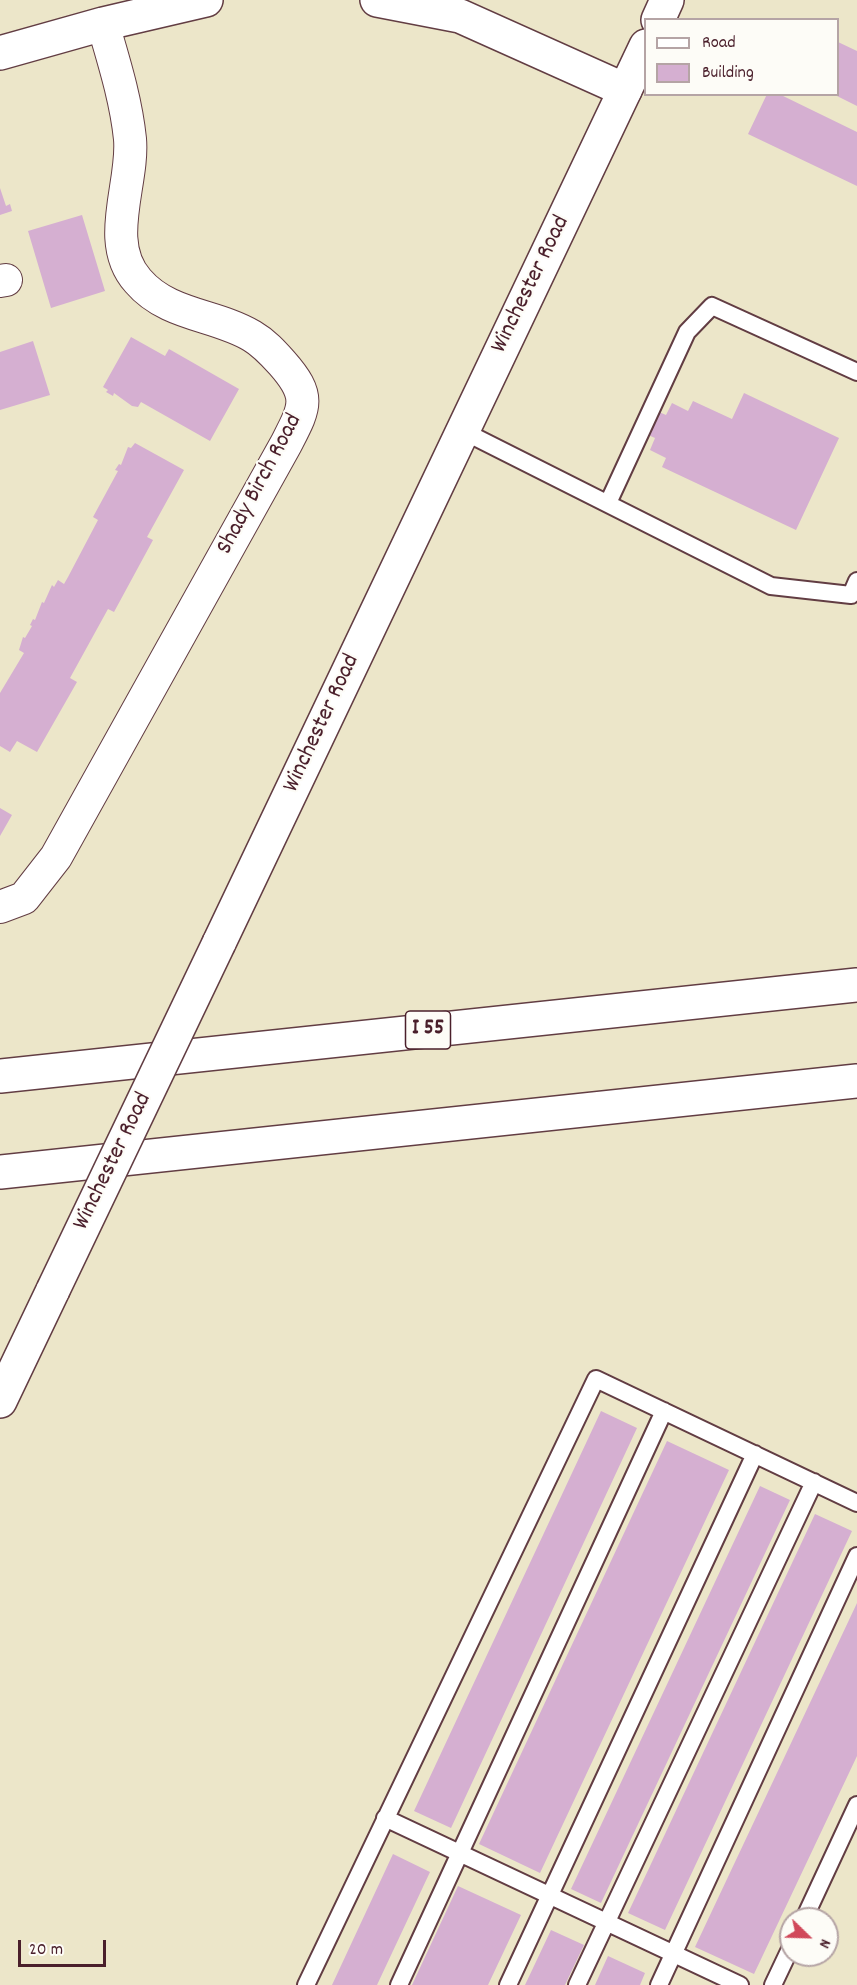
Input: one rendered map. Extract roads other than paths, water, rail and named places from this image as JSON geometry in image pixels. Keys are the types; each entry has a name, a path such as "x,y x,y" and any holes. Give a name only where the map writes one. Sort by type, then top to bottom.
{"main road":[{"path":"0,52 103,24 206,0"},
{"path":"377,0 460,16 626,90"},
{"path":"659,18 667,0"},
{"name":"Winchester Road","path":"0,1401 644,48"},
{"name":"I 55","path":"0,1076 857,985"},
{"path":"0,1172 857,1082"}],"street":[{"name":"Shady Birch Road","path":"0,907 24,898 56,857 286,444 302,413 304,397 299,382 270,350 253,336 233,327 176,309 158,298 137,280 124,255 121,219 129,163 128,122 124,99 103,24"}],"lane":[{"path":"608,503 687,332 712,306 857,372"},
{"path":"463,431 771,586 851,595 857,581"},
{"path":"306,1985 596,1379 857,1503"},
{"path":"399,1985 664,1411"},
{"path":"508,1985 755,1454"},
{"path":"577,1985 814,1482"},
{"path":"659,1985 857,1556"},
{"path":"810,1907 857,1805"},
{"path":"385,1818 740,1985"},
{"path":"773,1985 782,1967"}]}
